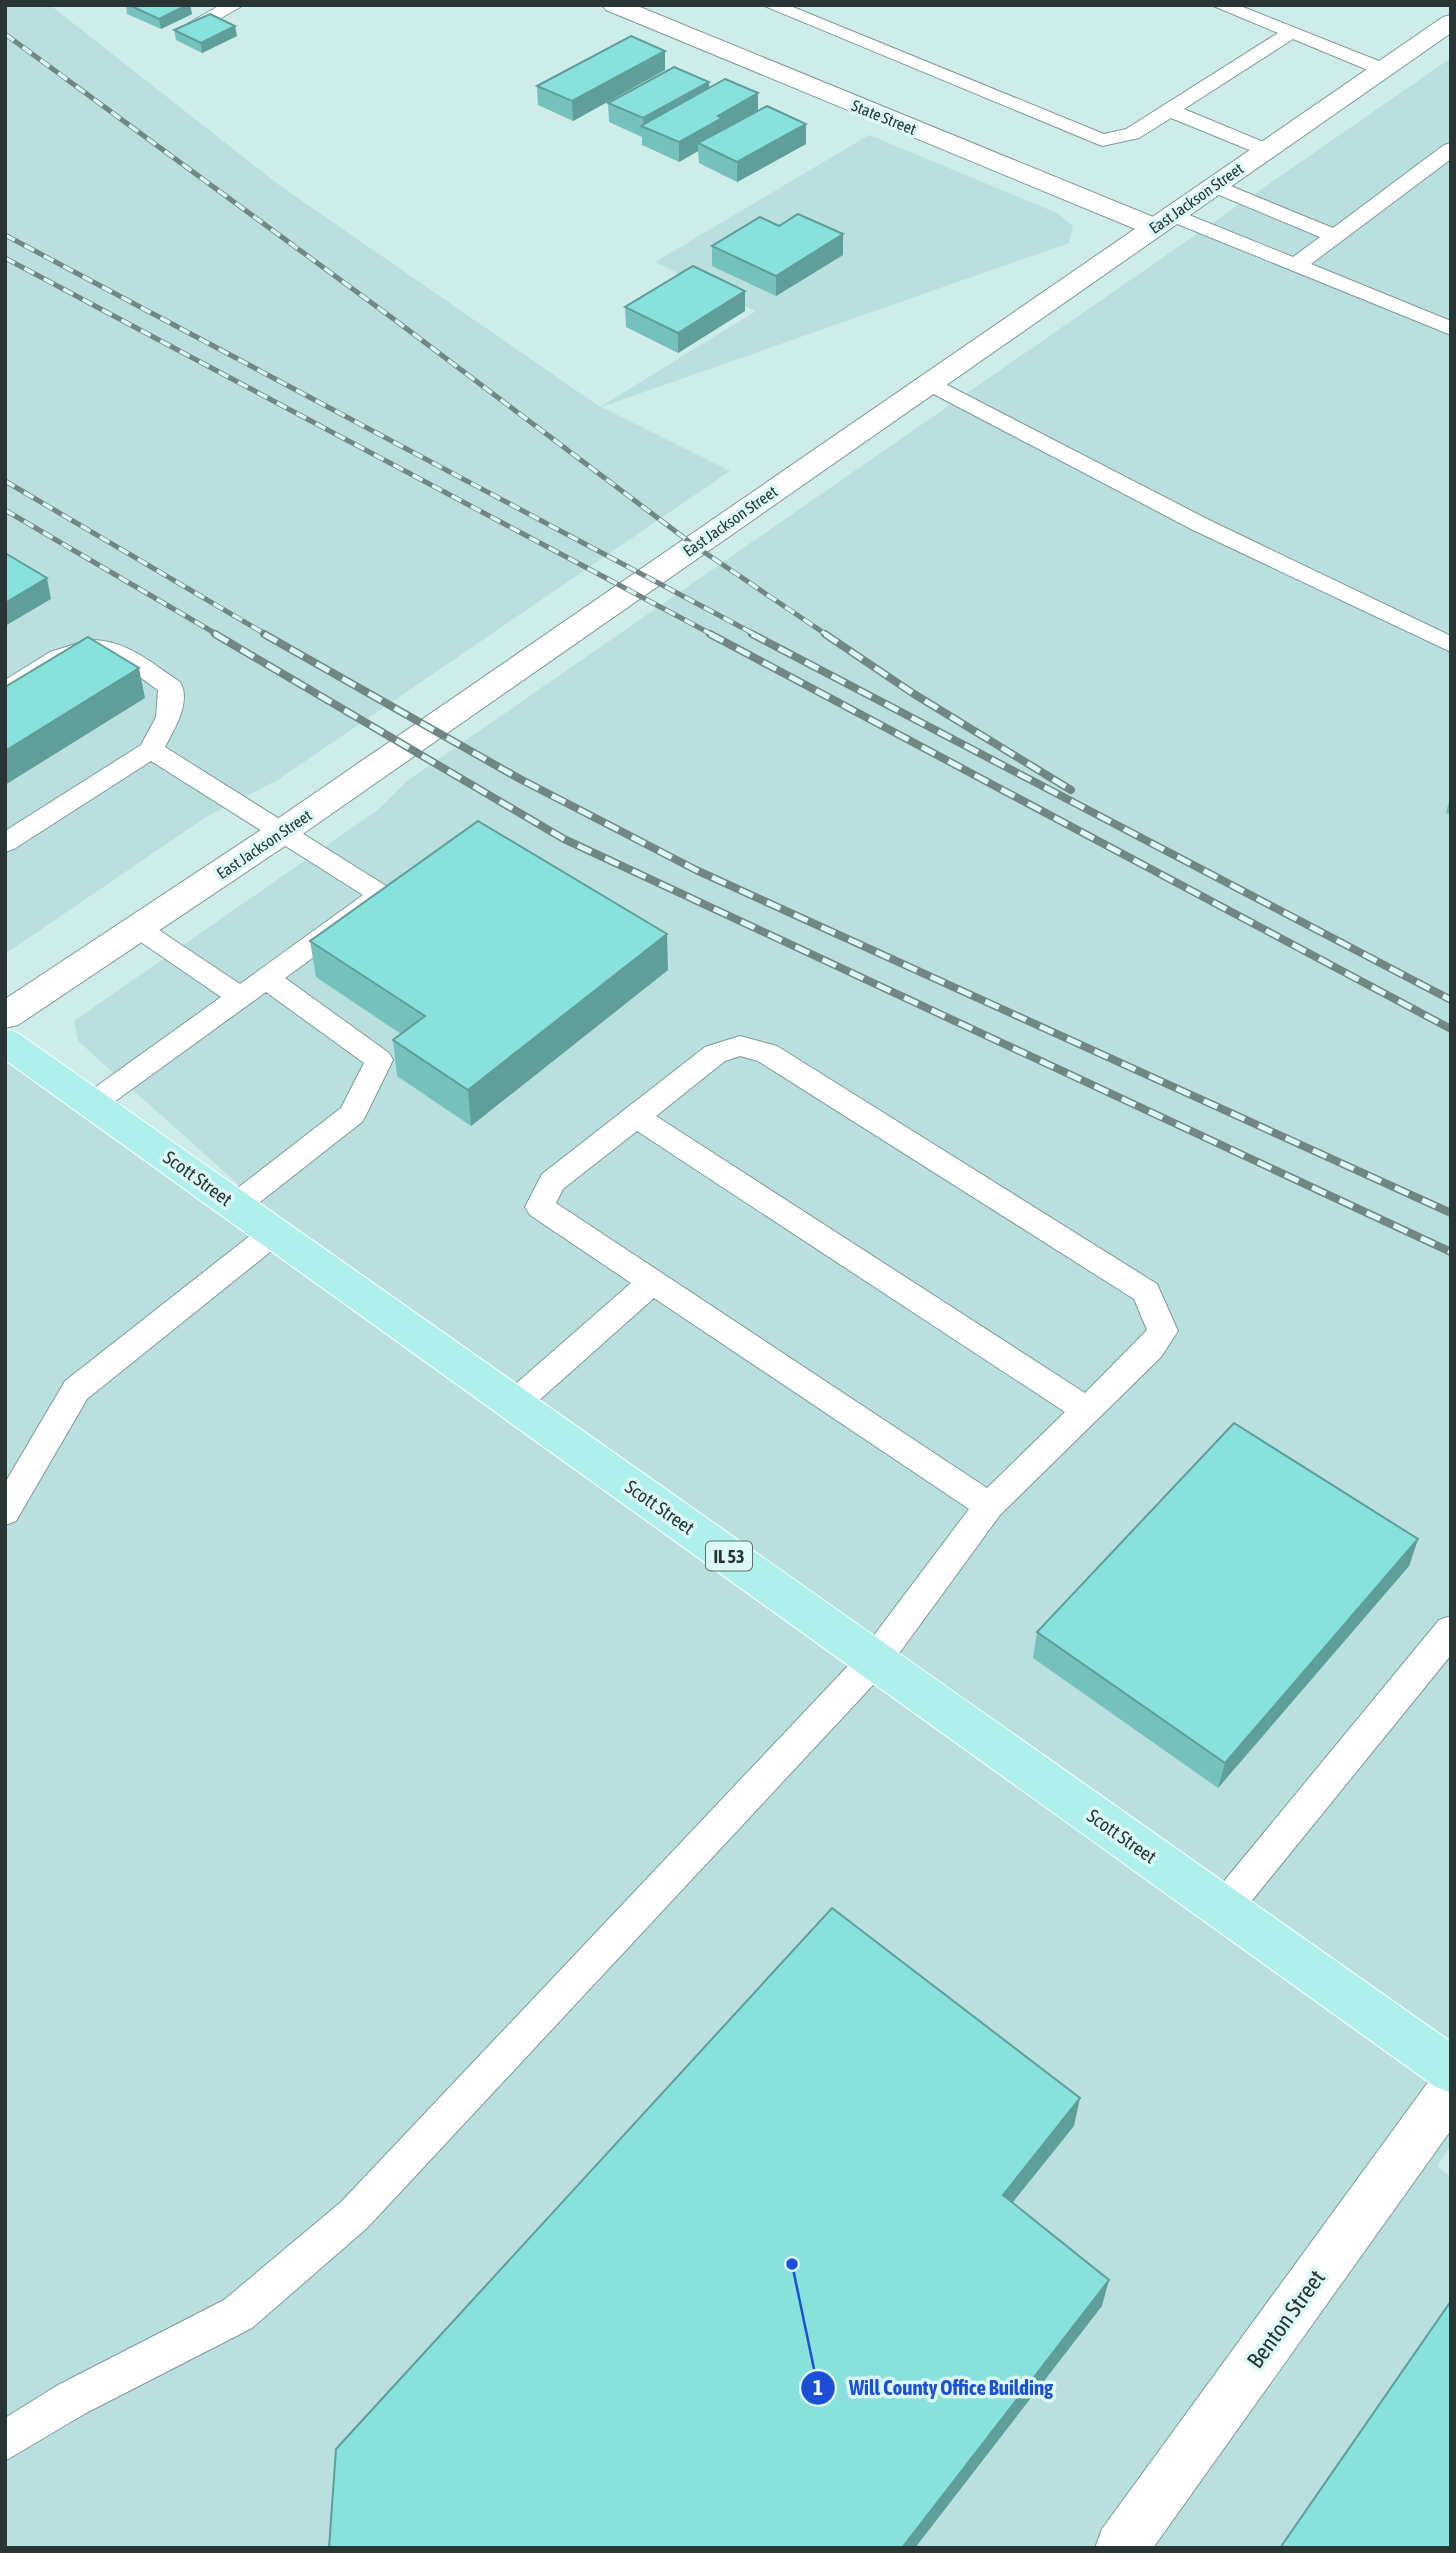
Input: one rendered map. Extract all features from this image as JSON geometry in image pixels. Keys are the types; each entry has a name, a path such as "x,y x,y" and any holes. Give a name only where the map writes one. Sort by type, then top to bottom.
{"main road":[{"name":"Scott Street","path":"5,1042 1451,2070"}],"street":[{"name":"State Street","path":"614,5 1163,221"},
{"name":"East Jackson Street","path":"5,1016 282,832 1451,22"},
{"name":"Benton Street","path":"1121,2548 1451,2090"}],"lane":[{"path":"198,23 235,5"},
{"path":"771,5 1102,140 1132,134 1292,32"},
{"path":"1220,5 1382,69"},
{"path":"1168,110 1266,150"},
{"path":"1295,266 1451,149"},
{"path":"1214,186 1335,236"},
{"path":"1163,221 1295,266 1451,329"},
{"path":"930,383 1201,525 1451,645"},
{"path":"5,691 66,654 97,646 117,651 172,687 167,717 151,750 5,843"},
{"path":"93,1103 382,895 151,750"},
{"path":"138,928 241,998"},
{"path":"236,1205 352,1115 379,1060 267,979"},
{"path":"5,2441 72,2399 238,2314 354,2215 875,1660 989,1506 1163,1331 1146,1292 767,1052 740,1046 715,1054 552,1182 540,1207 989,1506"},
{"path":"635,1116 1086,1410"},
{"path":"5,1512 76,1390 275,1232"},
{"path":"514,1403 652,1282"},
{"path":"1224,1909 1451,1630"}],"shaded area":[{"path":"5,5 50,5 279,185 600,407 756,311 655,262 869,135 1057,213 1073,226 1069,243 601,407 730,471 279,779 206,817 5,954"},
{"path":"1451,58 1451,2145 1437,2166 1451,2177 1451,2548 5,2548 5,1044 323,1260 78,1041 74,1021 379,809 407,781"}],"building":[{"path":"129,5 187,5 159,19"},
{"path":"210,14 235,26 201,43 174,30"},
{"path":"631,36 665,51 572,101 537,86"},
{"path":"674,67 709,82 643,118 608,103"},
{"path":"725,79 758,93 718,116 722,118 679,142 641,126"},
{"path":"767,106 806,124 737,162 698,143"},
{"path":"798,214 843,234 776,276 712,246 760,217 779,226"},
{"path":"693,266 745,291 678,333 625,307"},
{"path":"5,553 47,578 5,603"},
{"path":"88,637 139,668 5,751 5,687"},
{"path":"478,821 667,934 468,1090 393,1040 425,1016 310,941"},
{"path":"1234,1423 1418,1539 1225,1763 1037,1632"},
{"path":"832,1908 1080,2098 1003,2195 1109,2280 902,2548 329,2548 336,2449"},
{"path":"1451,2301 1451,2548 1280,2548"}],"railway":[{"path":"5,34 395,320 695,546 827,635"},
{"path":"5,235 756,635"},
{"path":"5,258 713,635"},
{"path":"5,481 267,635"},
{"path":"5,510 218,635"},
{"path":"215,634 564,839 1451,1252"},
{"path":"264,634 520,779 696,870 1451,1213"},
{"path":"710,634 1451,1029"},
{"path":"752,634 1451,1000"},
{"path":"825,634 914,694 1071,790"}],"place":[{"name":"Will County Office Building","path":"792,2264"}]}
